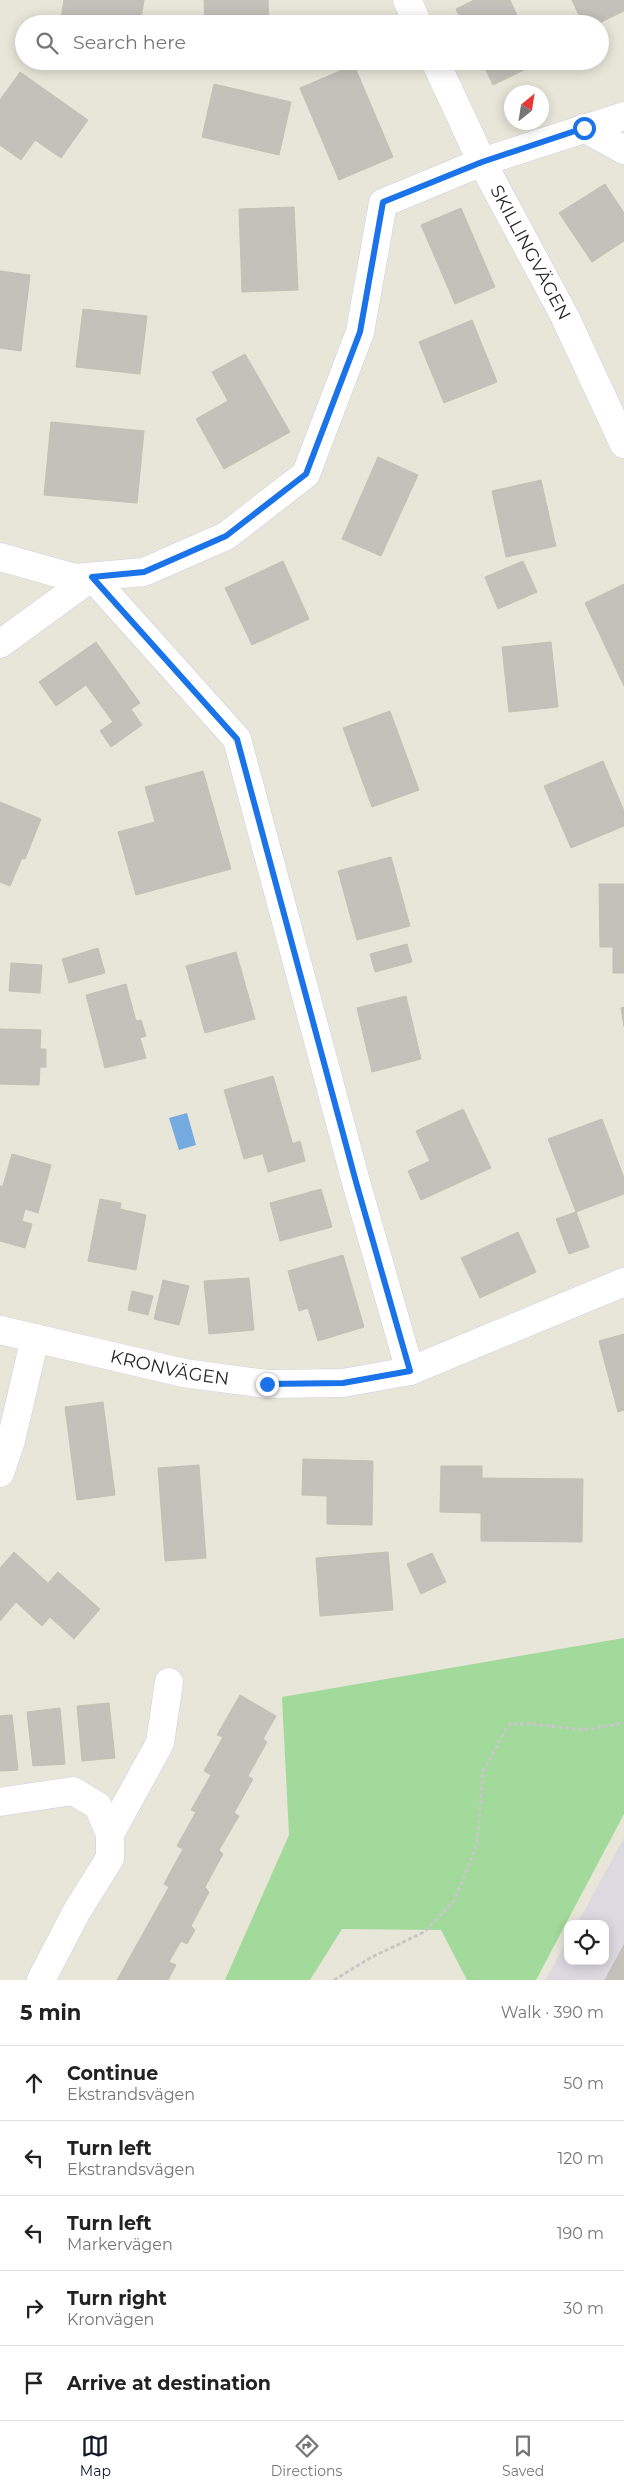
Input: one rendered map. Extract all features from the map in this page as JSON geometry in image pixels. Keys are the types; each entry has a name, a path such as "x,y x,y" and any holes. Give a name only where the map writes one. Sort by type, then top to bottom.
{"street":[{"path":"407,0 414,15"},
{"name":"SKILLINGVÄGEN","path":"439,70 482,162 565,317 624,444"},
{"path":"0,558 75,578 144,572 226,536 306,474 360,332 383,202 482,162 624,116"},
{"path":"584,128 624,150"},
{"path":"0,644 92,577"},
{"path":"92,577 237,739 356,1182 410,1371"},
{"name":"KRONVÄGEN","path":"0,1330 184,1373 267,1384 343,1383 410,1371 624,1282"},
{"path":"0,1473 11,1440 35,1338"},
{"path":"110,1834 160,1743 169,1682"},
{"path":"0,1802 73,1791 98,1806 110,1834 110,1858 77,1911 41,1980"}],"path":[{"path":"334,1980 370,1958 424,1932 454,1901 478,1845 483,1771 509,1724 534,1724 583,1730 624,1723"}],"shaded area":[{"path":"624,1838 624,1980 545,1980 564,1947 564,1965 609,1965 609,1920 579,1920"}],"green space":[{"path":"624,1638 624,1814 568,1920 564,1920 564,1927 536,1980 467,1980 441,1930 342,1929 310,1980 225,1980 289,1835 282,1697"}],"water":[{"path":"187,1113 196,1145 179,1150 169,1118"}],"building":[{"path":"64,0 144,0 142,15 62,15"},
{"path":"204,0 268,0 269,15 205,15"},
{"path":"474,0 510,0 517,15 459,15 456,9"},
{"path":"572,0 624,0 624,11 609,18 609,15 579,15"},
{"path":"342,70 356,70 393,157 339,180 300,88"},
{"path":"486,70 524,70 493,85"},
{"path":"20,72 88,120 61,158 35,140 21,160 0,145 0,100"},
{"path":"214,84 291,102 279,155 202,137"},
{"path":"605,184 624,213 624,241 592,262 559,213"},
{"path":"294,207 298,290 242,292 239,209"},
{"path":"461,208 495,287 455,304 421,225"},
{"path":"0,271 30,275 21,351 0,348"},
{"path":"83,309 147,316 140,374 76,367"},
{"path":"472,320 497,382 444,403 419,342"},
{"path":"245,354 290,432 224,469 196,419 228,401 212,372"},
{"path":"51,422 144,431 137,503 44,495"},
{"path":"378,457 418,475 381,556 342,539"},
{"path":"541,480 556,546 506,557 492,491"},
{"path":"283,561 309,619 252,645 225,588"},
{"path":"523,561 537,592 498,609 485,577"},
{"path":"624,584 624,686 585,603"},
{"path":"96,642 140,703 113,722 86,685 56,706 39,682"},
{"path":"551,642 558,707 509,712 502,647"},
{"path":"131,709 142,725 111,747 100,731"},
{"path":"390,711 419,790 372,807 343,728"},
{"path":"603,761 624,811 624,826 571,848 544,786"},
{"path":"203,771 231,869 136,895 118,832 155,822 145,787"},
{"path":"0,802 41,819 25,859 22,858 10,886 0,882"},
{"path":"391,857 410,926 357,940 338,871"},
{"path":"599,884 624,884 624,973 613,973 613,947 600,947"},
{"path":"407,944 412,962 375,972 370,954"},
{"path":"98,948 105,973 69,983 62,959"},
{"path":"236,952 255,1019 205,1033 186,966"},
{"path":"11,963 42,965 40,993 9,991"},
{"path":"126,984 136,1021 141,1020 146,1036 140,1038 146,1058 105,1068 86,995"},
{"path":"406,996 421,1059 372,1072 357,1008"},
{"path":"624,1007 624,1026 621,1008"},
{"path":"0,1029 41,1030 40,1049 46,1049 46,1067 40,1067 39,1085 0,1084"},
{"path":"273,1076 293,1145 244,1159 224,1090"},
{"path":"463,1109 491,1168 421,1200 408,1171 430,1161 416,1131"},
{"path":"602,1119 624,1178 624,1194 576,1212 548,1139"},
{"path":"300,1141 305,1161 268,1172 263,1154"},
{"path":"12,1154 51,1165 38,1213 25,1209 22,1221 32,1224 25,1248 0,1241 0,1186 3,1186"},
{"path":"321,1189 332,1227 280,1241 270,1203"},
{"path":"100,1199 121,1203 120,1209 146,1215 136,1270 88,1261"},
{"path":"576,1212 589,1247 569,1254 556,1219"},
{"path":"518,1232 536,1272 480,1298 461,1258"},
{"path":"343,1255 364,1327 318,1341 308,1308 299,1311 288,1271"},
{"path":"249,1278 254,1330 209,1334 204,1281"},
{"path":"163,1280 189,1286 179,1325 154,1319"},
{"path":"132,1291 153,1296 148,1315 128,1310"},
{"path":"624,1334 624,1410 618,1412 599,1341"},
{"path":"103,1402 115,1495 77,1500 65,1407"},
{"path":"303,1459 373,1461 372,1525 327,1524 327,1496 302,1495"},
{"path":"199,1465 206,1558 165,1561 158,1468"},
{"path":"441,1466 482,1466 482,1478 583,1479 582,1542 481,1541 481,1513 440,1512"},
{"path":"14,1552 48,1583 58,1572 100,1609 74,1639 50,1617 42,1626 16,1602 0,1621 0,1568"},
{"path":"388,1552 393,1610 320,1616 316,1558"},
{"path":"432,1553 446,1582 421,1594 407,1564"},
{"path":"240,1695 276,1716 263,1739 267,1742 248,1776 253,1779 234,1813 239,1816 219,1850 223,1854 205,1887 209,1892 191,1926 195,1930 187,1944 181,1941 169,1962 176,1965 168,1980 117,1980 169,1887 164,1884 183,1849 177,1846 196,1812 191,1810 211,1775 204,1771 223,1737 217,1735"},
{"path":"109,1703 115,1758 82,1761 77,1706"},
{"path":"60,1708 65,1764 33,1766 27,1712"},
{"path":"12,1715 18,1770 0,1771 0,1716"},
{"path":"624,1945 624,1980 605,1980"}],"route":[{"path":"267,1384 343,1383 387,1377 410,1371 356,1182 237,739 92,577 144,572 226,536 306,474 360,332 383,202 482,162 584,128"}]}
